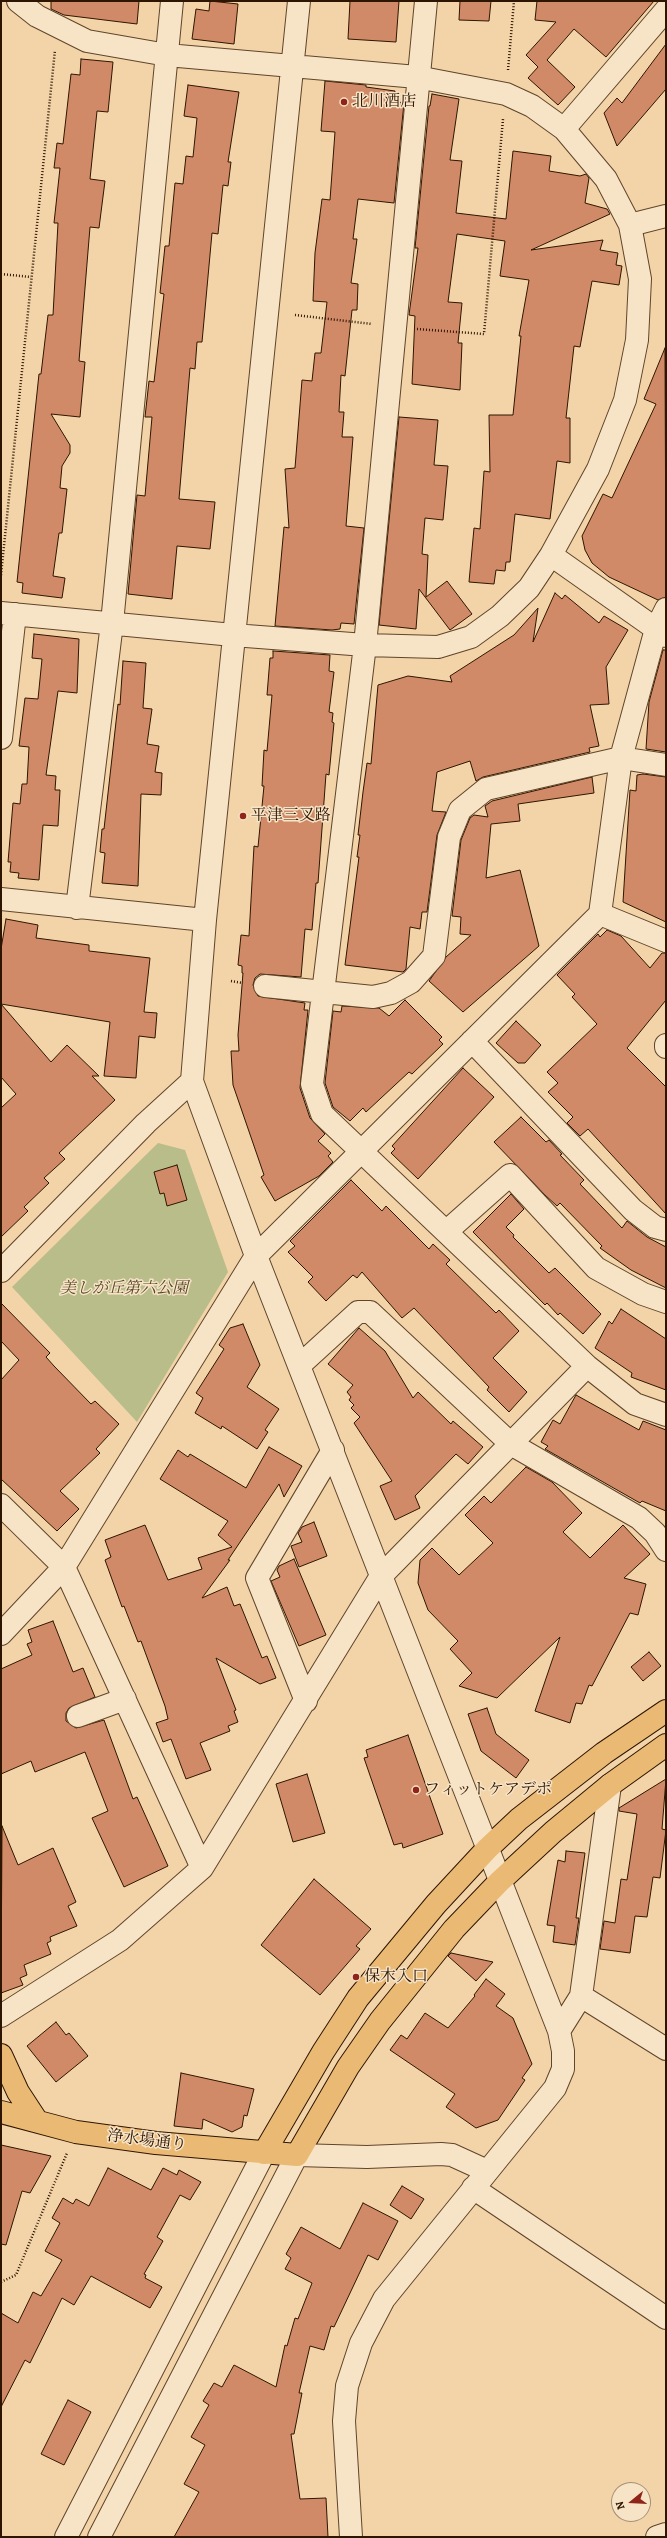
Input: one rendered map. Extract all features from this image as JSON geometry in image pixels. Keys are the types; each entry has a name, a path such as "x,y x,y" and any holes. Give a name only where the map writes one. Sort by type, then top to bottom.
{"main road":[{"path":"264,2153 323,2052 358,1998 436,1904 486,1849 561,1785 666,1711"},
{"path":"297,2155 348,2067 380,2021 454,1929 499,1882 553,1832 610,1785 666,1745"},
{"path":"1,2054 18,2092 37,2121"},
{"name":"浄水場通り","path":"1,2112 76,2132 156,2143 297,2155"}],"street":[{"path":"1,738 8,613 233,635 364,645 438,647 471,637 500,616 529,588 551,555 598,469 625,400 637,340 640,279 630,225 606,179 564,128 532,106 506,94 417,77 167,55 87,41 37,16 18,1"},
{"path":"77,908 112,623 172,1"},
{"path":"299,1 233,635 205,920 192,1081 256,1256 300,1365 486,1849 558,2031 563,2051 563,2069 555,2088 384,2299 360,2343 348,2386 344,2421 351,2537"},
{"path":"426,1 417,77 396,327 364,645 312,1084 322,1114 447,1231 587,1366 635,1404 666,1415"},
{"path":"564,128 666,10"},
{"path":"630,225 666,216"},
{"path":"551,555 661,633"},
{"path":"2,1630 64,1567 256,1256 600,914 621,758 661,633 666,609"},
{"path":"265,986 373,997 391,993 411,982 434,956 449,837 460,810 486,789 621,758 666,764"},
{"path":"1,899 205,920"},
{"path":"600,914 666,941"},
{"path":"472,1041 633,1210 655,1227 666,1230"},
{"path":"1,1271 146,1123 192,1081"},
{"path":"447,1231 510,1174 596,1268 643,1294 666,1302"},
{"path":"300,1365 358,1312 370,1312 511,1444 639,1518 655,1533 666,1550"},
{"path":"1,2016 120,1940 202,1868 306,1702 381,1576 587,1366"},
{"path":"306,1702 256,1578 333,1450"},
{"path":"1,1505 64,1567 202,1868"},
{"path":"78,1716 125,1699"},
{"path":"558,2031 581,1996 610,1785"},
{"path":"581,1996 666,2049"},
{"path":"66,2537 264,2153"},
{"path":"99,2537 297,2155 367,2157 441,2154 452,2155 487,2171"},
{"path":"473,2188 666,2318"},
{"path":"657,2537 666,2534"}],"path":[{"path":"295,315 396,327 484,334 514,1"},
{"path":"1,575 57,27"},
{"path":"1,274 32,277"},
{"path":"1,2282 16,2275 76,2132"}],"green space":[{"name":"美しが丘第六公園","path":"158,1143 185,1150 228,1272 137,1422 12,1287"}],"building":[{"path":"51,1 139,1 137,24 64,15 51,9"},
{"path":"210,1 238,4 234,44 192,39 196,9 209,11"},
{"path":"350,1 399,1 396,42 348,39"},
{"path":"460,1 491,1 489,21 459,20"},
{"path":"537,1 654,1 606,57 574,29 547,60 575,87 558,105 528,78 538,67 526,55 556,22 535,20"},
{"path":"666,44 666,89 617,146 604,113 617,98 622,103"},
{"path":"81,59 113,62 108,112 97,111 90,179 105,181 99,228 90,227 79,361 85,362 80,417 51,414 70,445 70,453 62,466 60,488 67,489 62,533 59,533 53,576 65,578 62,598 22,593 23,583 17,582 39,374 41,374 48,315 53,315 58,223 54,223 60,168 54,168 57,143 63,144 71,74 80,75"},
{"path":"325,81 366,85 366,87 395,91 393,101 404,103 394,203 358,199 353,239 357,239 351,283 358,284 357,310 352,310 345,376 341,375 339,412 344,412 342,437 353,437 346,526 364,528 354,624 341,623 340,629 332,630 275,626 284,527 289,528 285,469 295,468 302,380 312,381 315,353 321,353 327,302 313,301 315,253 322,199 330,200 335,132 321,131"},
{"path":"188,85 239,92 228,162 231,162 228,186 223,185 218,234 212,233 202,342 197,342 195,369 190,368 179,499 215,502 210,549 177,546 172,599 128,594 137,495 145,496 152,417 145,417 149,381 154,382 164,294 160,293 165,246 169,246 175,183 183,184 186,156 193,157 197,118 184,116"},
{"path":"432,94 459,99 450,160 462,161 456,213 506,219 513,151 551,156 549,171 580,176 586,174 589,178 585,203 607,209 610,214 531,250 603,240 600,250 618,253 616,265 622,266 619,285 592,281 580,347 574,346 566,418 570,418 570,463 557,461 550,519 515,514 510,562 506,562 505,571 496,570 494,584 469,582 474,528 480,529 484,471 490,472 489,415 513,415 521,336 519,336 529,280 500,276 505,241 457,234 448,302 462,303 458,343 462,343 460,390 412,384 415,316 409,315 418,248 415,248 429,106"},
{"path":"665,348 666,597 658,600 609,577 592,563 585,550 582,536 603,494 612,498 656,404 644,399"},
{"path":"399,417 438,420 434,465 448,466 443,520 425,518 422,554 428,555 426,597 447,581 472,614 450,630 419,589 416,629 379,625"},
{"path":"555,593 562,599 565,595 599,623 604,616 628,630 606,667 609,704 590,705 599,746 589,748 590,752 483,777 476,781 470,761 437,772 432,811 446,812 437,835 427,912 422,912 420,929 410,927 406,969 403,972 345,965 359,857 357,857 360,835 358,835 363,792 367,763 371,764 378,685 408,676 452,682 450,676 514,635 538,608 533,642"},
{"path":"34,634 79,639 77,693 58,691 46,775 56,776 55,790 60,790 58,826 43,825 39,880 18,878 19,873 10,872 11,862 8,862 13,803 20,804 22,784 27,784 29,747 19,746 25,698 38,699 42,659 32,658"},
{"path":"663,650 666,650 666,752 646,749 649,702"},
{"path":"273,651 330,655 329,671 334,672 329,712 333,713 332,722 334,723 329,775 326,774 318,883 316,883 312,930 305,929 301,977 260,974 255,978 253,985 258,996 305,1003 304,1010 308,1010 300,1088 310,1118 325,1134 318,1141 331,1153 328,1156 333,1162 319,1176 275,1201 261,1177 264,1175 233,1085 231,1051 239,1051 238,1035 243,973 242,966 238,965 241,935 249,936 254,846 258,847 264,786 262,786 264,750 267,751 272,695 267,695 270,658 273,658"},
{"path":"123,661 146,663 143,708 152,709 147,744 159,746 155,772 162,773 161,795 141,794 138,886 102,883 105,853 100,852 102,829 104,829 118,704 120,705"},
{"path":"643,774 666,777 666,922 623,902 630,790 636,791 637,775"},
{"path":"592,777 594,793 518,804 520,821 491,824 486,878 520,870 539,946 463,1012 429,981 446,957 471,935 460,934 461,917 452,916 461,840 470,818 474,815 488,817 485,806 492,801"},
{"path":"6,919 38,925 36,938 89,945 89,951 150,958 144,1012 157,1013 155,1038 139,1036 136,1078 104,1076 110,1022 1,1004 1,949"},
{"path":"607,930 621,936 650,968 662,953 666,953 666,1000 627,1048 666,1087 666,1214 588,1129 580,1136 567,1123 573,1117 548,1092 558,1083 547,1072 597,1024 572,997 575,994 557,975 598,934 600,937"},
{"path":"405,1000 442,1037 439,1040 443,1044 412,1074 409,1072 366,1112 363,1108 350,1121 333,1107 325,1083 333,1011 341,1012 342,1006 379,1008 389,1016"},
{"path":"1,1004 51,1062 67,1045 99,1076 92,1076 115,1100 59,1153 65,1159 44,1178 49,1183 24,1207 28,1211 1,1237 1,1108 16,1094 1,1077"},
{"path":"516,1021 541,1045 525,1063 518,1063 496,1043"},
{"path":"463,1068 494,1097 418,1179 391,1153 395,1149 392,1146"},
{"path":"521,1117 546,1142 549,1140 562,1154 560,1155 584,1180 580,1184 622,1228 627,1221 647,1237 666,1247 666,1288 631,1270 600,1248 602,1246 560,1203 557,1206 545,1195 494,1142"},
{"path":"177,1165 187,1200 167,1206 164,1193 160,1194 154,1172"},
{"path":"351,1180 382,1211 386,1206 429,1249 433,1244 450,1260 446,1264 496,1313 499,1310 519,1331 493,1358 527,1392 509,1412 487,1390 489,1387 414,1308 402,1318 362,1272 357,1278 353,1275 326,1301 308,1282 313,1277 288,1252 295,1246 290,1241"},
{"path":"511,1194 524,1209 506,1227 514,1235 513,1237 549,1273 555,1268 601,1314 583,1334 560,1313 558,1315 547,1303 545,1305 473,1232"},
{"path":"1,1303 50,1353 46,1357 91,1404 95,1401 119,1424 96,1449 100,1453 60,1491 79,1509 57,1531 1,1479 1,1380 19,1360 1,1341"},
{"path":"621,1309 666,1339 666,1390 631,1377 632,1373 595,1348 609,1321 612,1324"},
{"path":"243,1324 260,1365 247,1387 279,1409 265,1430 268,1432 257,1449 222,1426 221,1429 195,1413 203,1398 196,1393 224,1349 219,1345 230,1328"},
{"path":"359,1328 385,1351 413,1398 418,1392 451,1424 453,1421 483,1447 468,1464 456,1454 415,1496 420,1508 395,1520 380,1486 392,1481 354,1423 360,1417 351,1408 354,1405 349,1400 351,1397 347,1392 353,1385 328,1364"},
{"path":"576,1395 639,1430 643,1421 666,1430 666,1511 642,1501 640,1503 545,1449 548,1446 541,1442 553,1420 560,1424"},
{"path":"269,1447 302,1466 284,1497 279,1484 228,1560 230,1560 202,1598 227,1587 234,1606 240,1604 262,1658 267,1656 276,1678 260,1684 216,1658 236,1710 234,1711 238,1722 228,1726 230,1731 200,1743 211,1770 186,1779 171,1739 163,1742 156,1723 168,1719 165,1706 141,1641 138,1642 124,1606 122,1607 105,1560 111,1557 105,1540 145,1525 168,1580 202,1569 198,1558 232,1547 218,1535 228,1521 160,1479 178,1450 188,1457 190,1454 246,1488"},
{"path":"526,1467 552,1482 582,1513 563,1532 590,1558 623,1525 650,1554 624,1578 646,1584 638,1615 630,1613 592,1686 589,1685 582,1704 576,1703 570,1723 535,1711 560,1637 497,1698 459,1686 472,1673 450,1649 458,1641 428,1610 418,1583 420,1560 432,1548 459,1575 493,1543 465,1515 484,1496 491,1503"},
{"path":"314,1522 327,1556 299,1567 291,1546 302,1542 298,1533 302,1527"},
{"path":"294,1559 326,1635 299,1646 271,1581 280,1577 277,1570 279,1566"},
{"path":"53,1621 73,1672 83,1668 95,1697 69,1708 66,1713 66,1721 76,1728 104,1720 133,1799 137,1797 168,1866 124,1887 92,1818 108,1811 85,1752 35,1772 31,1761 1,1774 1,1669 32,1655 27,1644 32,1642 28,1630"},
{"path":"649,1652 661,1666 643,1681 631,1667"},
{"path":"487,1708 496,1734 529,1760 516,1778 481,1751 468,1714"},
{"path":"408,1735 443,1834 403,1848 402,1843 394,1845 364,1758 368,1757 366,1750"},
{"path":"307,1774 325,1833 293,1842 276,1784"},
{"path":"666,1779 662,1829 666,1830 660,1878 653,1877 647,1917 635,1916 630,1953 600,1949 604,1921 615,1923 621,1879 627,1880 637,1814 619,1811 619,1808"},
{"path":"2,1826 18,1865 53,1848 76,1902 68,1906 77,1926 50,1937 51,1941 47,1943 51,1954 24,1965 27,1975 20,1978 23,1985 1,1993"},
{"path":"566,1851 585,1853 576,1918 579,1918 575,1945 553,1942 555,1926 547,1925 558,1860 565,1862"},
{"path":"314,1879 371,1929 356,1946 360,1949 320,1995 261,1945"},
{"path":"451,1953 493,1962 476,1981 448,1956"},
{"path":"486,1979 505,1994 496,2006 513,2018 532,2064 522,2078 525,2080 498,2120 476,2128 446,2107 455,2094 390,2050 401,2035 407,2039 425,2013 448,2028 475,1996 474,1995"},
{"path":"56,2022 66,2035 69,2033 88,2056 56,2082 27,2046"},
{"path":"181,2073 254,2089 247,2116 244,2115 242,2127 232,2132 203,2119 202,2129 174,2126"},
{"path":"1,2145 51,2156 30,2193 22,2191 6,2245 1,2244"},
{"path":"108,2168 151,2190 163,2168 177,2175 179,2170 201,2182 190,2200 180,2195 157,2237 163,2241 144,2274 146,2275 145,2278 162,2287 150,2308 91,2276 74,2305 62,2298 30,2363 25,2360 1,2407 1,2313 18,2323 33,2292 41,2296 62,2260 45,2251 60,2223 52,2218 63,2198 73,2204 76,2199 89,2206"},
{"path":"402,2186 424,2199 411,2219 390,2205"},
{"path":"363,2203 398,2221 378,2260 368,2255 334,2327 331,2326 324,2350 310,2346 299,2393 302,2393 294,2434 291,2434 300,2499 326,2498 328,2537 174,2537 199,2492 184,2484 205,2445 191,2437 209,2405 203,2401 214,2383 222,2387 234,2365 276,2387 285,2345 287,2346 295,2318 298,2319 312,2283 285,2269 291,2258 286,2254 301,2227 340,2249"},
{"path":"68,2400 91,2412 64,2465 41,2454"}],"place":[{"name":"北川酒店","path":"344,102"},
{"name":"平津三叉路","path":"243,816"},
{"name":"フィットケアデポ","path":"416,1790"},
{"name":"保木入口","path":"356,1977"}]}
